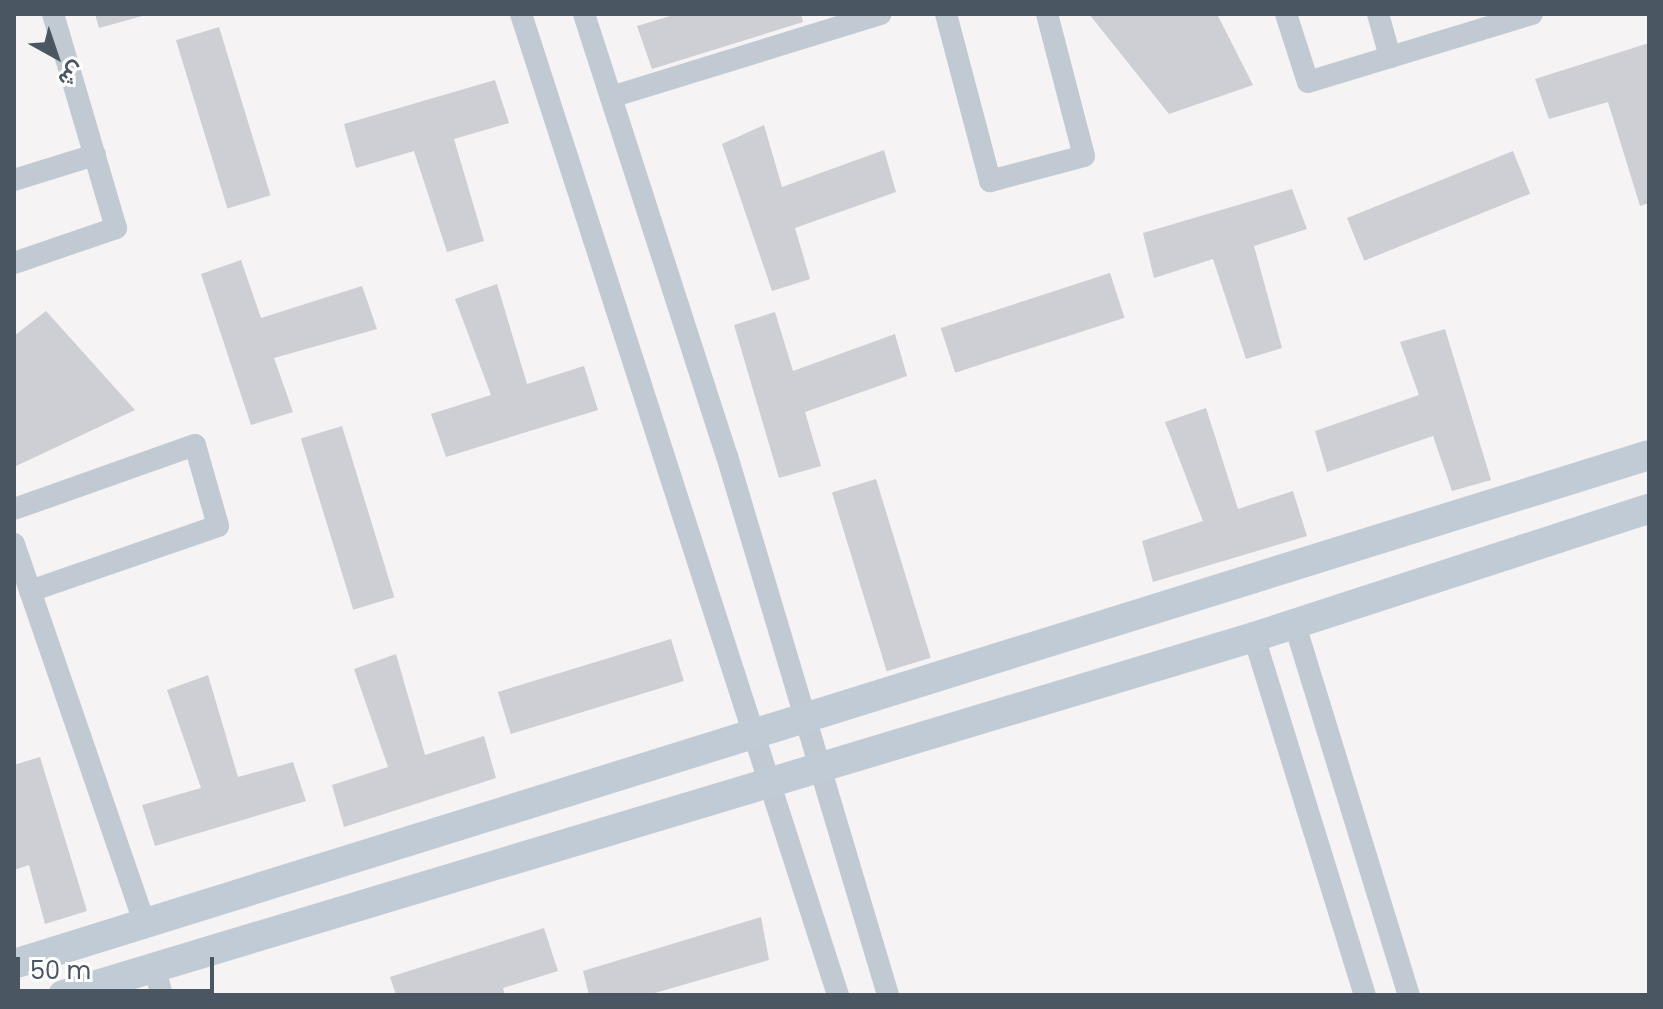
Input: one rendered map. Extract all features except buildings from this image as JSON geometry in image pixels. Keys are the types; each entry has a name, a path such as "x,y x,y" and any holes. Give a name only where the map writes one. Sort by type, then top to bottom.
{"main road":[{"path":"14,964 806,720 1649,455"},
{"path":"63,995 158,981 769,779 1295,625 1649,509"}],"street":[{"path":"14,263 116,228 53,14"},
{"path":"521,14 756,733 838,995"},
{"path":"584,14 806,720 888,995"},
{"path":"611,97 881,14"},
{"path":"946,14 990,181 1084,156 1047,14"},
{"path":"1286,14 1308,82 1532,14"},
{"path":"1378,14 1390,57"},
{"path":"14,180 95,155"},
{"path":"14,509 195,445 218,526 30,591"},
{"path":"14,544 145,924"},
{"path":"1295,625 1409,995"},
{"path":"1254,637 1365,995"}]}
